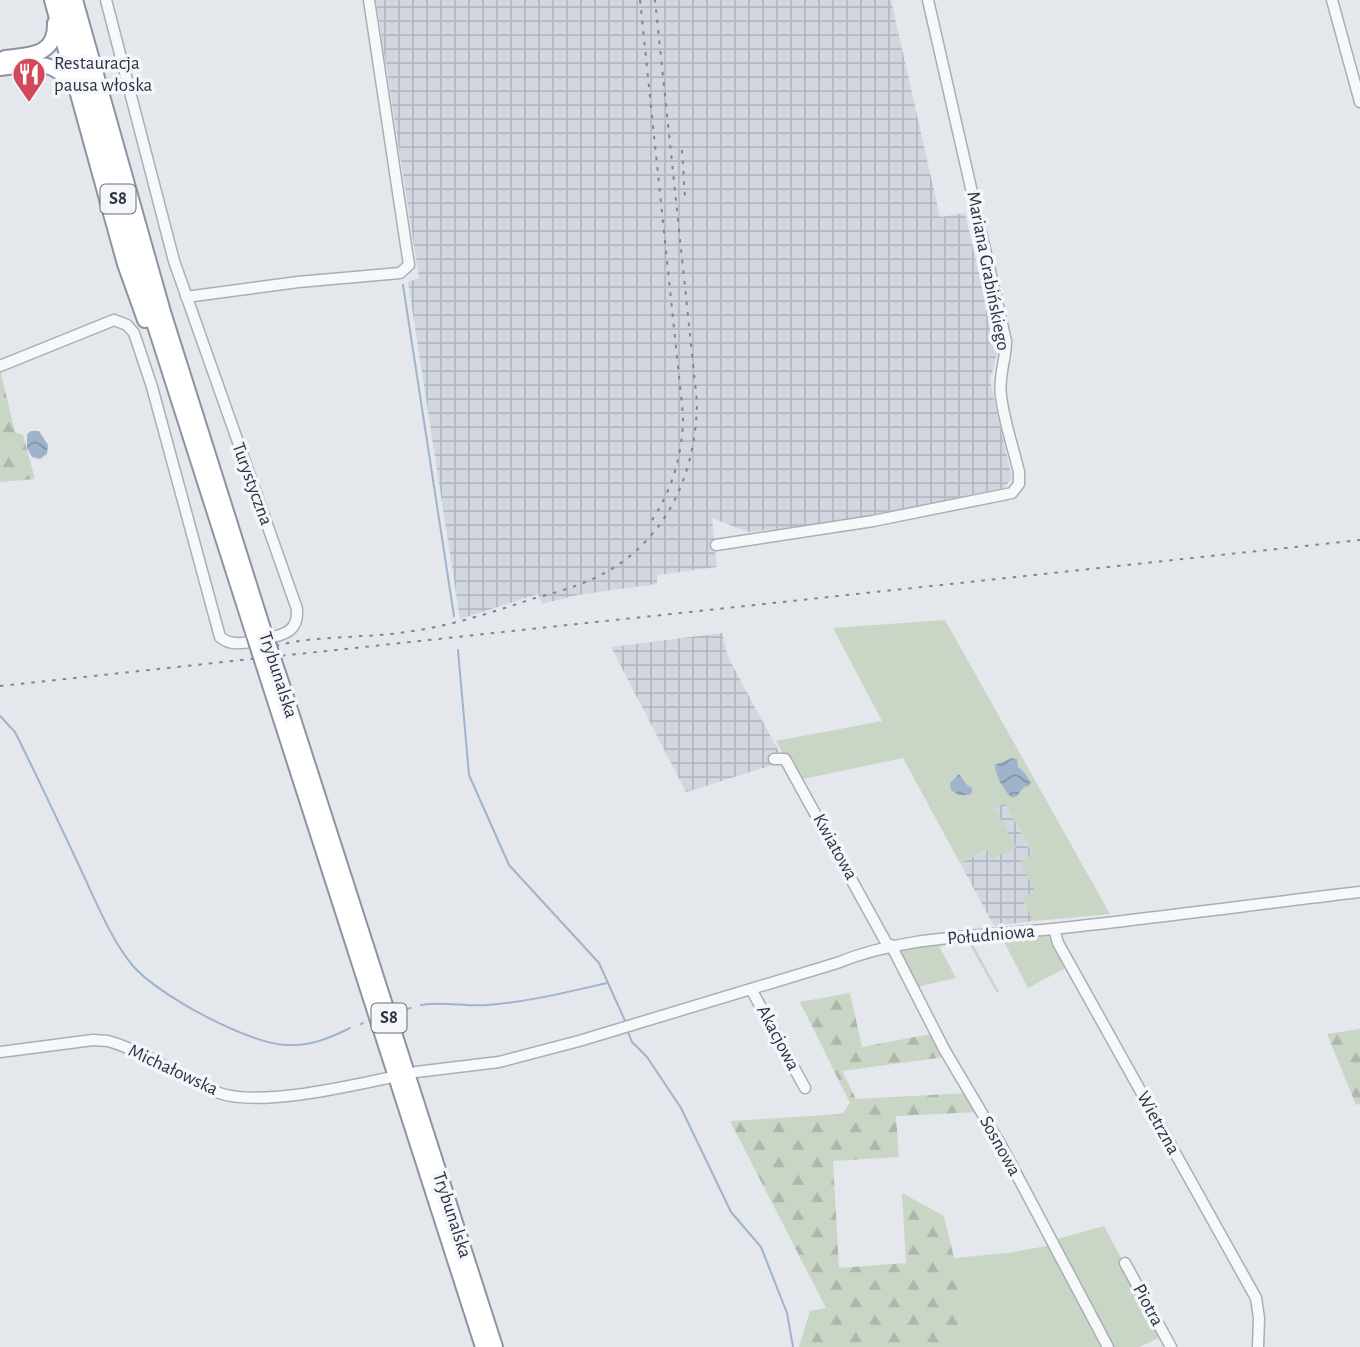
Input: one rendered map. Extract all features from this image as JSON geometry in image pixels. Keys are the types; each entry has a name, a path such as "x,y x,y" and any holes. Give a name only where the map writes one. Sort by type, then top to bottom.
{"highway":[{"name":"Trybunalska","path":"75,0 159,300 259,633 483,1347"},
{"name":"Trybunalska","path":"57,4 104,148 177,396 259,633"},
{"path":"0,58 32,54 46,48 54,35 57,4"},
{"path":"57,4 78,98 130,280 177,396"},
{"path":"0,68 50,65 66,76 78,98"},
{"name":"Trybunalska","path":"277,690 495,1347"}],"street":[{"path":"106,0 158,202 186,297 400,273 407,268 409,264 369,0"},
{"name":"Mariana Grabińskiego","path":"716,545 873,521 1012,493 1019,484 1019,472 1001,396 1006,341 928,0"},
{"path":"1332,0 1360,102"},
{"name":"Turystyczna","path":"0,366 114,320 127,325 134,333 152,387 220,637 237,644 282,635 296,622 297,609 186,297"},
{"name":"Kwiatowa","path":"774,759 785,759 890,946"},
{"name":"Południowa","path":"416,1072 499,1062 890,946 1360,892"},
{"name":"Wietrzna","path":"1054,929 1065,955 1256,1298 1259,1318 1258,1347"},
{"name":"Sosnowa","path":"890,946 944,1049 1002,1147 1108,1347"},
{"name":"Akacjowa","path":"751,989 805,1088"},
{"name":"Michałowska","path":"0,1052 93,1040 108,1041 217,1092 241,1098 317,1091 388,1078"},
{"name":"Piotra","path":"1125,1263 1171,1347"}],"shaded area":[{"path":"376,0 891,0 940,217 965,213 997,353 990,381 1012,478 1004,488 839,522 748,532 712,518 717,567 657,575 657,584 577,595 542,604 538,594 460,619 408,282 419,278"},
{"path":"722,633 728,657 779,752 773,754 776,764 686,792 611,647"},
{"path":"1005,803 1033,855 1035,891 1021,898 1034,921 994,926 960,863 988,850 994,808"}],"green space":[{"path":"0,369 15,432 23,435 35,479 0,482"},
{"path":"945,620 1110,914 1034,921 1021,898 1035,891 1020,862 1033,854 1005,803 995,808 1016,847 992,859 987,850 960,863 903,758 798,780 776,741 882,721 833,628"},
{"path":"1043,933 1053,939 1067,967 1028,988 1002,938 976,941 974,946 999,992 997,993 967,940"},
{"path":"963,940 963,943 939,946 956,978 916,987 899,956 899,949"},
{"path":"850,993 862,1047 936,1033 945,1057 842,1071 856,1099 968,1093 979,1112 896,1116 899,1157 833,1161 839,1268 906,1263 902,1193 944,1216 960,1298 959,1331 955,1347 799,1347 810,1311 826,1308 730,1121 842,1114 850,1103 800,1002"},
{"path":"1360,1029 1360,1104 1356,1105 1327,1034"},
{"path":"1104,1226 1168,1347 1165,1347 1160,1337 1140,1347 1111,1347 1053,1240"},
{"path":"1052,1245 1105,1347 955,1347 960,1314 954,1258 1008,1253"}],"water":[{"path":"39,431 48,445 47,454 40,459 32,457 27,448 27,434"},
{"path":"1012,758 1017,759 1018,767 1031,783 1012,798 1000,783 995,765"},
{"path":"959,774 972,788 969,795 959,795 951,790 950,783"}],"waterway":[{"path":"403,285 454,616"},
{"path":"458,650 469,775 509,865 599,963 626,1023"},
{"path":"0,716 15,732 111,933 125,956 145,978 183,1004 229,1028 271,1043 312,1043 350,1028"},
{"path":"421,1005 502,1004 607,983"},
{"path":"407,1009 411,1008"},
{"path":"628,1032 632,1042 647,1057 681,1108 731,1212 761,1247 787,1313 793,1347"}],"railway":[{"path":"640,0 683,415 675,470 666,495 652,520"},
{"path":"255,650 307,640 428,628 473,618 597,577 642,546 659,526 683,480 691,455 697,402 655,0"},
{"path":"682,150 685,197"},
{"path":"0,686 1360,540"}],"place":[{"name":"Restauracja pausa włoska","path":"29,104"}]}
